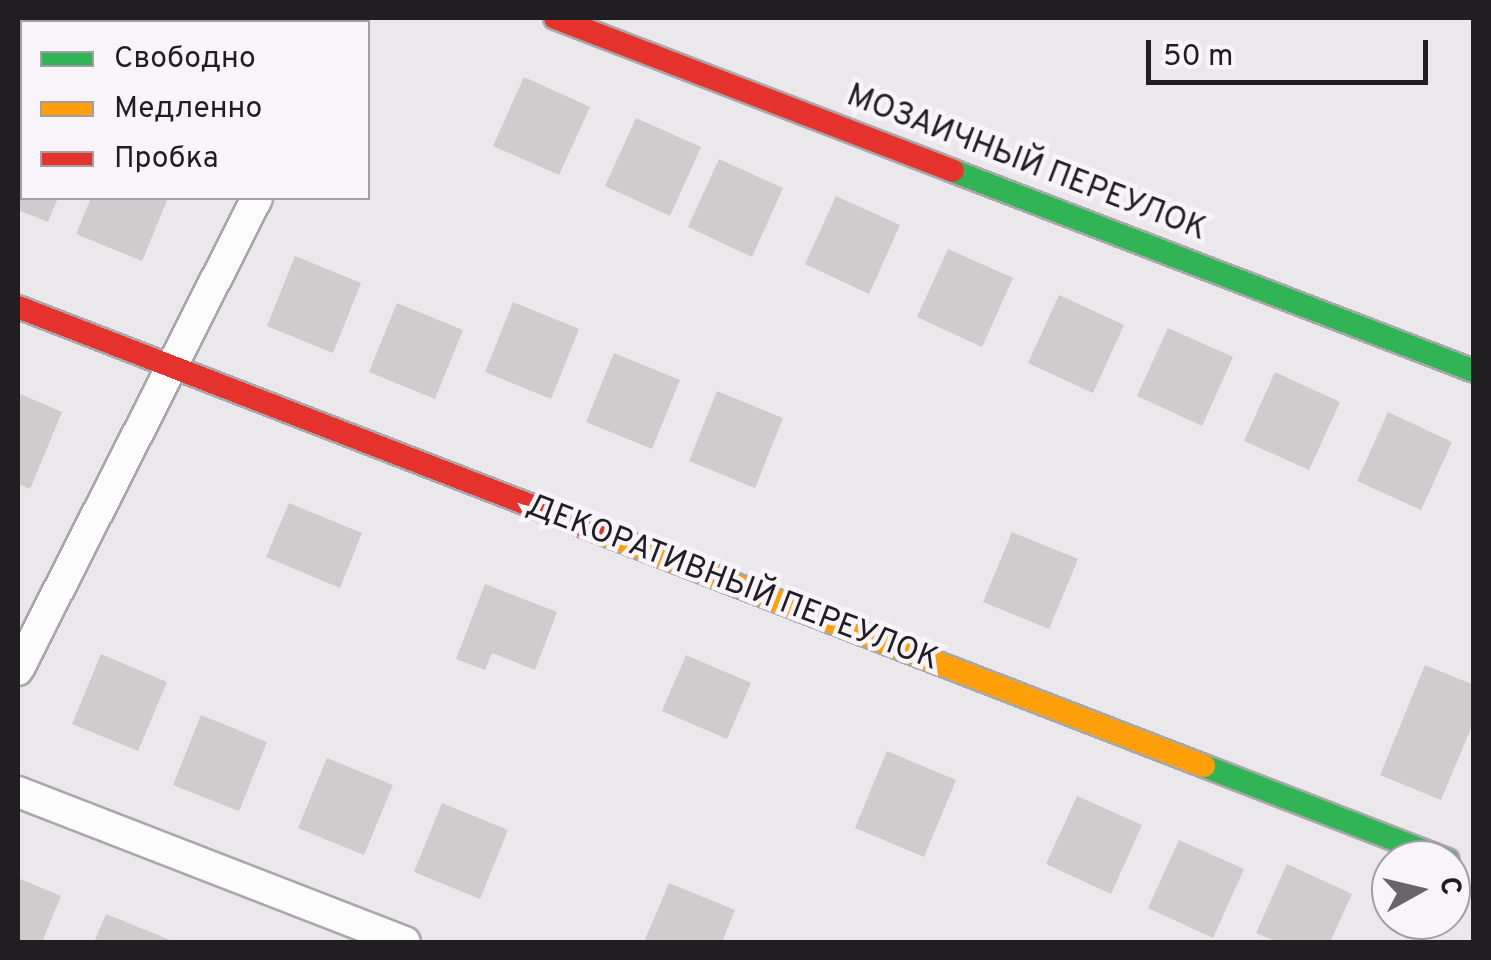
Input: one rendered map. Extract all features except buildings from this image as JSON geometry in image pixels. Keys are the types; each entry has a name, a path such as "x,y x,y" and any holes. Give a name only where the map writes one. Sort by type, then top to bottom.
{"street":[{"name":"МОЗАИЧНЫЙ ПЕРЕУЛОК","path":"556,18 1474,372"},
{"path":"18,670 256,200"},
{"name":"ДЕКОРАТИВНЫЙ ПЕРЕУЛОК","path":"18,307 1395,840"},
{"path":"18,792 404,942"}],"traffic: fast":[{"path":"953,171 1474,371"},
{"path":"1204,766 1396,840"}],"traffic: slow":[{"path":"594,530 1204,766"}],"traffic: jam":[{"path":"555,18 953,171"},
{"path":"18,307 594,530"}]}
